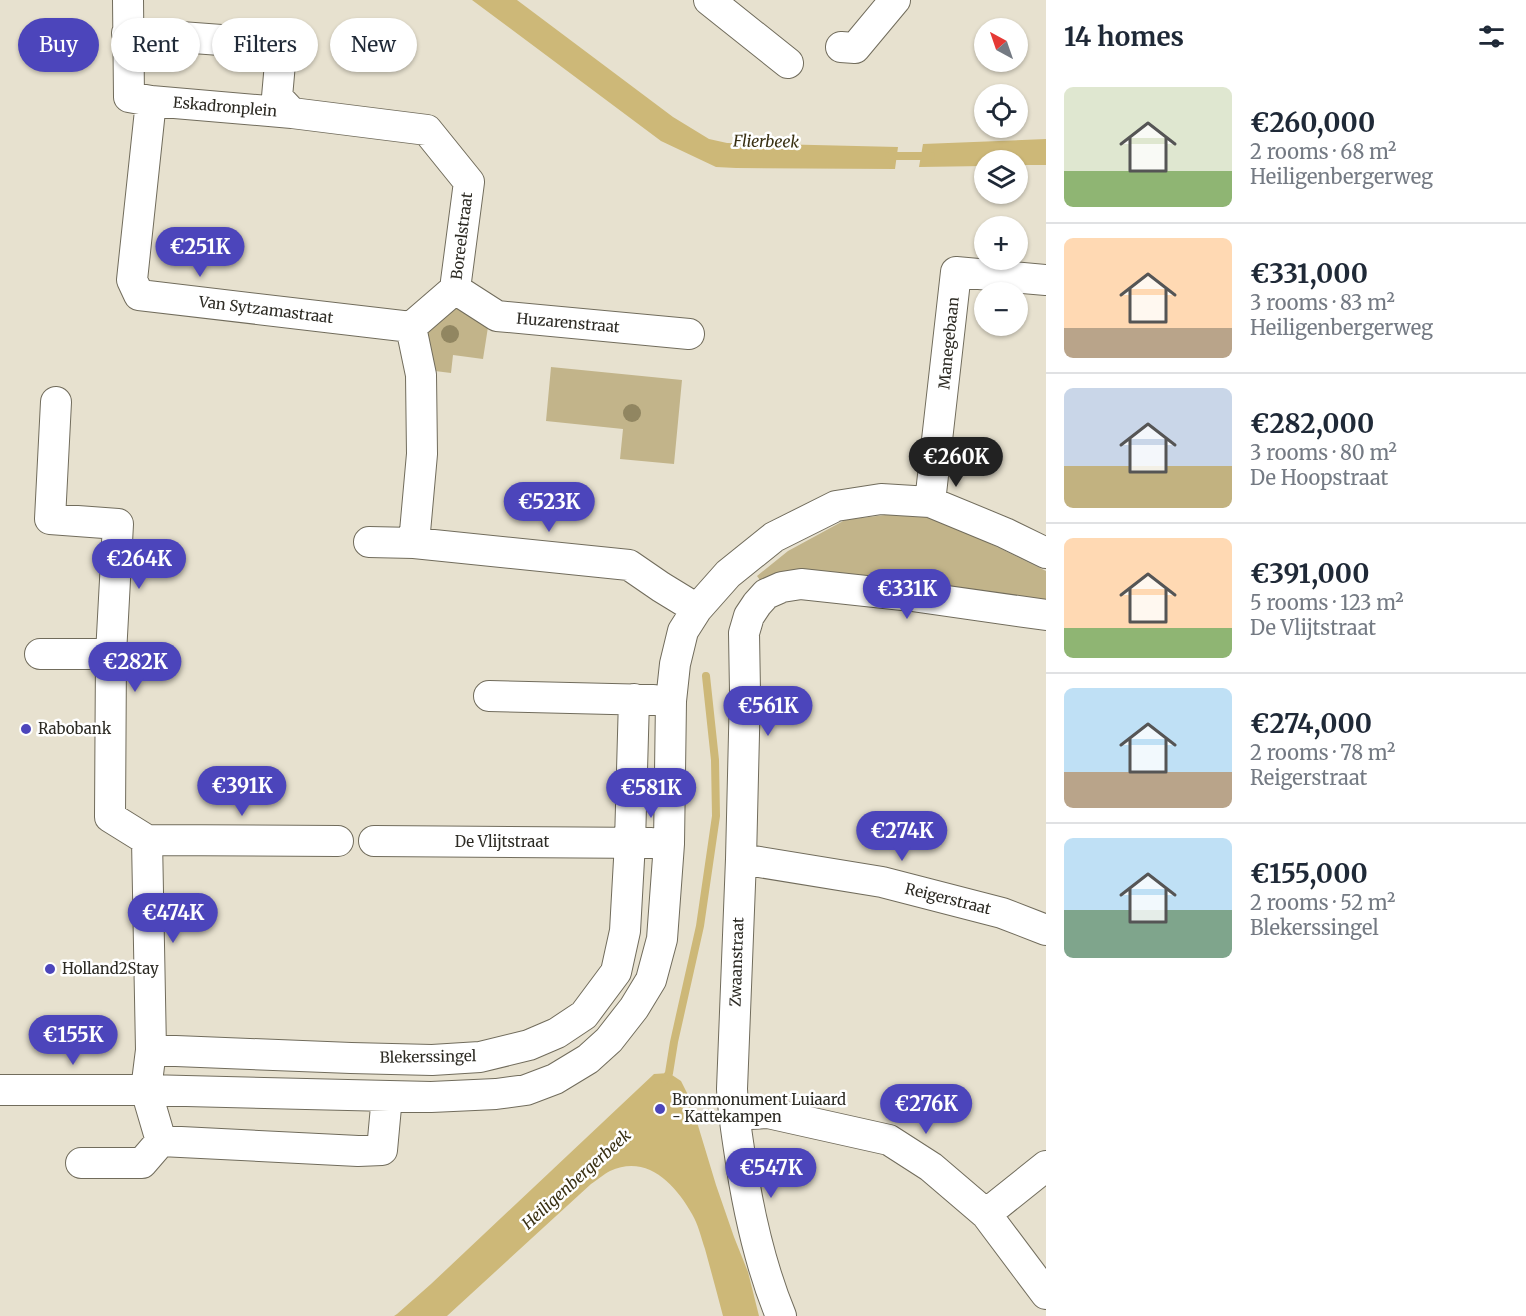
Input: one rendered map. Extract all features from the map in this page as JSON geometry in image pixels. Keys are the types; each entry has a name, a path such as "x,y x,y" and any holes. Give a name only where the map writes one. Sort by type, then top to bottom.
{"street":[{"path":"127,18 128,0"},
{"path":"709,0 788,63"},
{"path":"841,47 855,48 908,2"},
{"name":"Eskadronplein","path":"200,38 275,44 281,52 277,97 291,113"},
{"path":"128,72 129,97 151,101"},
{"name":"Eskadronplein","path":"151,101 291,113"},
{"name":"Van Sytzamastraat","path":"151,101 132,280 139,295 411,327"},
{"name":"Boreelstraat","path":"291,113 427,130 468,182 455,289 411,327"},
{"name":"Manegebaan","path":"930,502 956,272 1046,280"},
{"name":"Huzarenstraat","path":"455,289 497,316 689,334"},
{"path":"411,327 421,375 422,454 414,543"},
{"path":"56,402 50,519 118,524 111,654 110,817 147,840 338,841"},
{"path":"0,1090 146,1090 431,1097 526,1090 555,1079 588,1059 609,1040 634,1008 651,980 662,939 669,844 671,701 675,664 683,631 697,609 728,574 774,537 836,506 881,499 930,502 1005,533 1046,553"},
{"path":"369,542 414,543 629,565 697,609"},
{"name":"Zwaanstraat","path":"781,1316 753,1229 733,1115 745,704 744,633 749,616 766,594 782,587 801,584 912,596 1046,615"},
{"path":"40,654 111,654"},
{"path":"489,696 671,701"},
{"name":"Blekerssingel","path":"151,1050 432,1060 480,1057 529,1045 557,1033 584,1015 616,972 625,931 634,699"},
{"path":"147,840 151,1050 146,1090 161,1141"},
{"name":"De Vlijtstraat","path":"374,841 669,844"},
{"name":"Reigerstraat","path":"741,859 882,882 1002,913 1046,930"},
{"path":"161,1141 358,1151 382,1150 387,1096"},
{"path":"733,1115 768,1113 889,1140 931,1167 986,1214 1046,1294"},
{"path":"81,1163 142,1163 161,1141"},
{"path":"986,1214 1046,1166"}],"shaded area":[{"path":"457,303 488,327 483,359 453,355 451,373 435,371 422,323"},
{"path":"551,367 682,380 674,464 620,459 623,429 546,421"},
{"path":"901,513 938,518 1046,571 1046,608 763,584 757,576 788,551 845,520"}],"water":[{"path":"472,0 517,0 673,117 709,139 727,143 898,147 895,169 716,167 661,141"},
{"path":"1046,139 1046,165 1028,165 1028,150 974,150 974,166 919,167 923,144"},
{"name":"Heiligenbergerbeek","path":"669,1073 681,1081 690,1099 716,1185 748,1272 759,1316 723,1316 705,1249 692,1214 668,1183 648,1169 636,1166 610,1171 591,1184 447,1316 394,1316 654,1074"}],"waterway":[{"name":"Flierbeek","path":"889,156 931,156"},
{"path":"665,1080 669,1073 700,926 716,816 715,760 706,676"}],"place":[{"name":"Rabobank","path":"26,729"},
{"name":"Holland2Stay","path":"50,969"},
{"name":"Bronmonument Luiaard - Kattekampen","path":"660,1109"}]}
